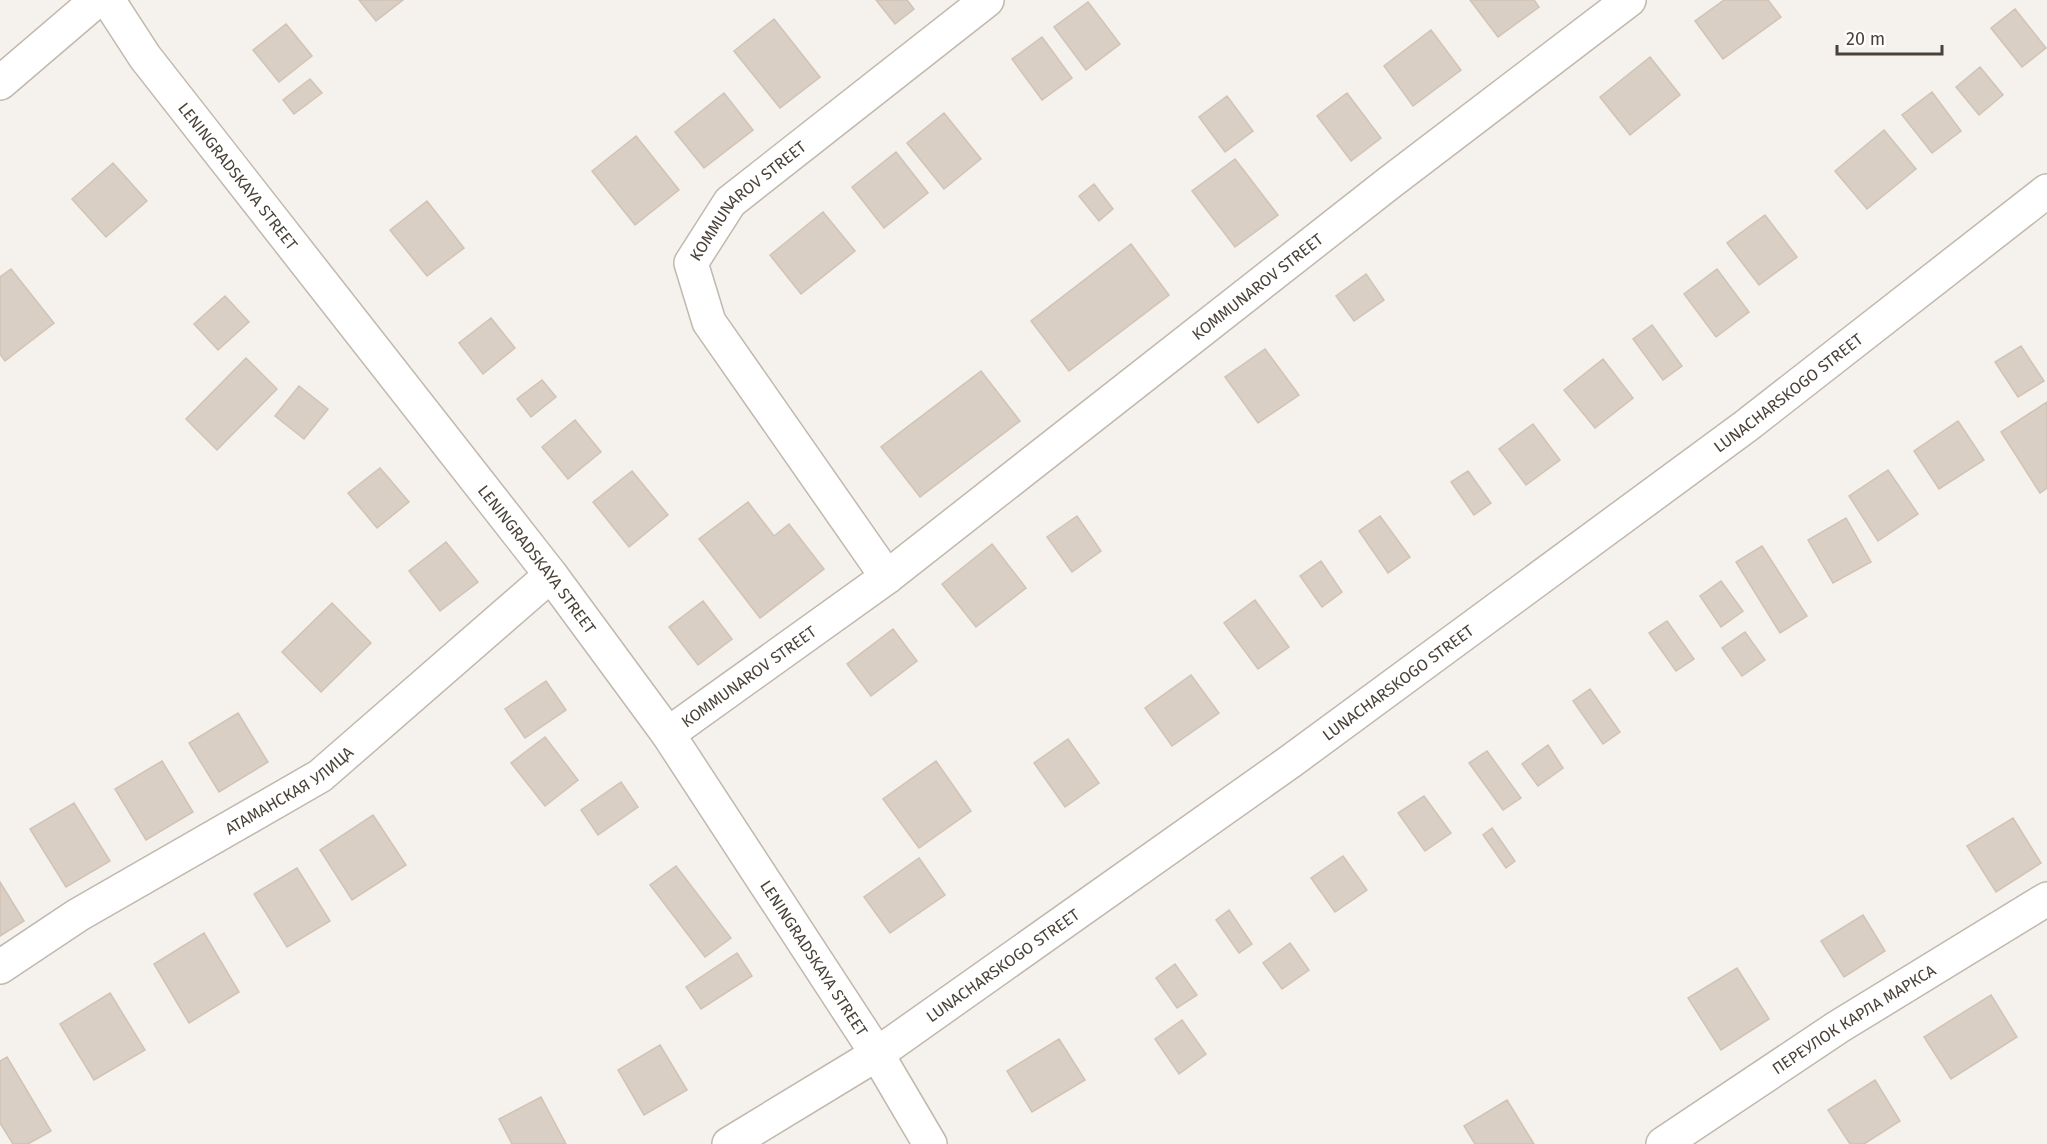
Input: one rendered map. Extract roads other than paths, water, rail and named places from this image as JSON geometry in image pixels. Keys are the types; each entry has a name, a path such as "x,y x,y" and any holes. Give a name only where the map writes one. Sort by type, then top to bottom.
{"street":[{"path":"0,82 97,0"},
{"name":"LENINGRADSKAYA STREET","path":"108,0 145,57 551,575 668,734 877,1054 930,1144"},
{"name":"KOMMUNAROV STREET","path":"887,577 709,322 691,263 730,202 987,0"},
{"name":"KOMMUNAROV STREET","path":"668,734 887,577 1389,183 1629,0"},
{"name":"LUNACHARSKOGO STREET","path":"729,1144 877,1054 1291,762 1746,426 2047,191"},
{"name":"АТАМАНСКАЯ УЛИЦА","path":"0,967 78,915 320,776 551,575"},
{"name":"ПЕРЕУЛОК КАРЛА МАРКСА","path":"1663,1144 1839,1027 2047,899"}]}
